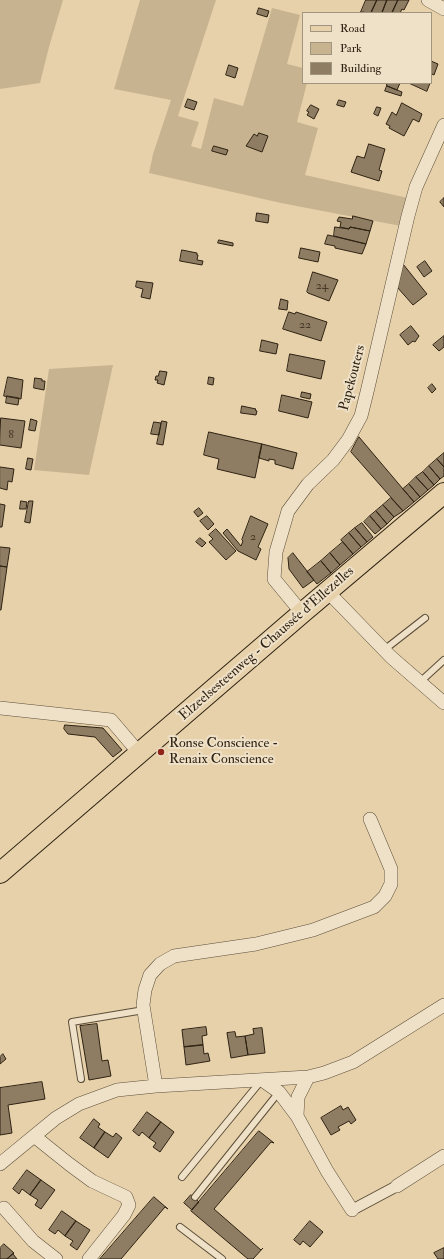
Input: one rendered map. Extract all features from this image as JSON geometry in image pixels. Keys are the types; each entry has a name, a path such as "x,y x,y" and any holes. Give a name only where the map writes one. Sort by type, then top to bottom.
{"main road":[{"name":"Elzeelsesteenweg - Chaussée d'Ellezelles","path":"0,873 444,493"}],"street":[{"path":"428,0 444,9"},
{"name":"Papekouters","path":"302,613 274,579 276,552 288,511 308,484 333,460 348,440 361,416 414,194 444,125"},
{"path":"328,592 384,650 444,702"},
{"path":"0,708 111,720 140,754"},
{"path":"156,1086 143,1005 145,990 150,975 160,964 174,956 256,944 313,930 374,907 385,896 391,884 391,869 370,819"},
{"path":"0,1164 56,1118 79,1104 117,1090 156,1086 308,1077 324,1073 353,1062 444,1005"},
{"path":"297,1116 298,1097 308,1077"},
{"path":"262,1080 280,1092 297,1116 327,1171 352,1210 397,1186 444,1156"},
{"path":"34,1136 92,1181 126,1197 129,1205 124,1215 89,1259"},
{"path":"4,1208 33,1241 56,1259"}],"lane":[{"path":"384,650 425,618"},
{"path":"420,682 444,660"},
{"path":"81,1079 72,1022 144,1010"},
{"path":"182,1177 262,1080"},
{"path":"195,1196 280,1092"},
{"path":"180,1227 222,1259"}],"green space":[{"path":"0,0 63,0 40,83 0,89"},
{"path":"140,0 216,0 178,116 199,122 191,146 201,149 214,98 243,106 272,8 300,15 287,64 302,68 302,84 307,84 297,122 318,128 305,175 408,198 401,226 281,203 149,173 153,154 171,100 114,89"},
{"path":"113,365 89,475 34,470 49,369"}],"building":[{"path":"366,0 377,0 371,12 361,12"},
{"path":"377,0 387,0 382,12 371,12"},
{"path":"387,0 398,0 392,12 382,12"},
{"path":"398,0 409,0 404,10 402,9 400,12 392,12"},
{"path":"259,8 269,11 267,17 257,14"},
{"path":"432,61 438,64 434,75 432,74"},
{"path":"229,65 238,68 235,78 226,75"},
{"path":"387,84 400,84 397,90 387,86"},
{"path":"411,84 430,84 427,91"},
{"path":"387,86 402,92 401,96 385,91"},
{"path":"188,99 197,102 194,110 185,107"},
{"path":"339,100 346,102 344,107 337,105"},
{"path":"402,103 422,114 419,122 413,119 404,136 389,128 390,126 386,124 392,112 396,115"},
{"path":"311,105 319,109 314,119 307,115 309,112 307,111"},
{"path":"377,107 381,108 378,116 374,114"},
{"path":"259,133 268,136 262,152 246,146 254,134 257,136"},
{"path":"369,144 385,149 379,170 382,171 379,181 351,172 357,156 364,158"},
{"path":"214,146 228,150 226,155 212,151"},
{"path":"444,198 444,207 440,202"},
{"path":"257,213 269,215 268,223 256,221"},
{"path":"353,216 373,221 370,231 350,227 349,229 340,227 341,222 337,221 339,217 352,219"},
{"path":"335,227 349,229 350,227 370,231 366,244 334,236"},
{"path":"328,235 366,244 362,254 335,248 335,246 325,244"},
{"path":"219,240 233,243 233,246 218,243"},
{"path":"301,248 320,252 318,262 299,258"},
{"path":"182,250 197,253 197,260 203,261 202,265 180,261"},
{"path":"425,261 432,271 424,277 417,267"},
{"path":"403,264 427,294 413,305 397,287"},
{"path":"313,272 338,280 329,301 307,292"},
{"path":"137,281 153,283 150,299 141,297 143,289 136,287"},
{"path":"281,299 288,301 287,310 279,309"},
{"path":"289,312 295,314 296,312 327,322 321,341 283,329"},
{"path":"411,326 419,336 415,342 413,341 408,345 400,335"},
{"path":"444,336 444,347 439,351 433,345"},
{"path":"262,340 278,344 276,354 260,351"},
{"path":"290,354 325,361 321,379 287,371"},
{"path":"160,371 167,372 164,385 157,383 158,380 155,380"},
{"path":"8,377 23,380 21,399 4,396"},
{"path":"209,377 214,378 213,385 208,384"},
{"path":"35,378 45,381 44,390 34,388"},
{"path":"432,384 436,389 432,393 428,388"},
{"path":"302,392 311,394 310,399 301,397"},
{"path":"282,395 312,402 308,418 279,411"},
{"path":"7,396 19,398 18,405 6,403"},
{"path":"242,406 256,409 256,415 241,413"},
{"path":"1,418 25,421 21,448 0,445"},
{"path":"31,419 37,421 35,431 29,430"},
{"path":"162,421 167,422 163,445 157,444"},
{"path":"154,422 161,423 159,435 151,434"},
{"path":"209,432 262,444 255,478 217,469 219,459 204,455"},
{"path":"359,437 414,502 403,511 351,452"},
{"path":"262,444 297,453 293,469 275,464 275,460 269,459 269,461 259,458"},
{"path":"444,453 444,467 437,459"},
{"path":"28,458 33,459 31,470 26,469"},
{"path":"437,459 444,467 444,476 440,479 429,466"},
{"path":"429,466 440,479 434,485 423,472"},
{"path":"0,467 14,469 12,482 8,481 7,490 0,488"},
{"path":"423,472 434,485 428,490 416,477"},
{"path":"416,477 428,490 420,497 409,484"},
{"path":"409,484 420,497 414,502 403,489"},
{"path":"391,498 403,511 394,517 383,505"},
{"path":"21,501 27,502 26,509 20,509"},
{"path":"29,501 33,501 30,523 25,522"},
{"path":"0,504 5,505 2,527 0,527"},
{"path":"383,505 394,517 387,524 376,511"},
{"path":"199,508 203,513 198,517 194,512"},
{"path":"376,511 387,524 381,529 370,516"},
{"path":"207,516 214,524 208,530 200,521"},
{"path":"251,516 268,524 258,547 261,549 256,560 238,551 223,533 227,529 241,546"},
{"path":"370,516 381,529 375,534 364,522"},
{"path":"362,523 373,537 367,542 355,528"},
{"path":"355,528 367,542 361,547 349,533"},
{"path":"216,529 236,551 226,560 209,542 213,539 209,535"},
{"path":"349,533 361,547 353,554 341,540"},
{"path":"200,538 206,543 202,547 196,542"},
{"path":"343,542 353,554 340,565 330,553"},
{"path":"0,547 10,548 7,567 0,566"},
{"path":"293,553 314,580 303,588 289,569 288,558"},
{"path":"330,553 340,565 331,573 321,561"},
{"path":"321,561 331,573 317,584 307,572"},
{"path":"0,566 7,567 1,610 0,610"},
{"path":"65,725 103,728 122,750 113,757 95,737 68,734 64,729"},
{"path":"97,1024 102,1061 108,1060 111,1076 89,1080 80,1026"},
{"path":"206,1027 207,1035 202,1036 203,1045 184,1047 182,1030"},
{"path":"262,1028 265,1053 248,1055 245,1036 254,1034 253,1029"},
{"path":"235,1032 236,1037 245,1036 248,1055 231,1058 227,1033"},
{"path":"203,1045 204,1054 208,1053 210,1061 186,1065 184,1047"},
{"path":"3,1054 6,1059 0,1064 0,1057"},
{"path":"42,1082 45,1099 8,1105 12,1133 0,1135 0,1088"},
{"path":"341,1106 343,1110 348,1107 356,1120 351,1124 349,1121 338,1127 340,1130 331,1135 321,1118"},
{"path":"147,1112 161,1122 149,1138 142,1132 139,1136 133,1131"},
{"path":"94,1119 100,1124 98,1127 105,1132 94,1148 80,1138"},
{"path":"161,1122 174,1132 160,1152 153,1147 156,1143 149,1138"},
{"path":"259,1131 274,1143 271,1142 214,1209 261,1250 263,1248 253,1259 248,1259 191,1211"},
{"path":"105,1132 113,1137 116,1133 122,1138 108,1158 94,1148"},
{"path":"27,1170 41,1180 30,1195 22,1189 19,1194 13,1189"},
{"path":"41,1180 55,1190 41,1209 35,1205 38,1200 30,1195"},
{"path":"191,1195 199,1202 192,1210 184,1203"},
{"path":"154,1197 168,1209 165,1207 121,1259 100,1259"},
{"path":"62,1211 76,1221 65,1236 58,1230 55,1234 49,1230"},
{"path":"76,1221 90,1230 77,1250 70,1245 73,1241 65,1236"},
{"path":"310,1221 323,1232 310,1247 303,1241 300,1245 294,1240"},
{"path":"4,1244 14,1253 7,1259 0,1259 0,1248"},
{"path":"444,1248 444,1259 438,1259 434,1253"},
{"path":"13,1254 17,1259 7,1259"}],"place":[{"name":"Ronse Conscience - Renaix Conscience","path":"161,752"}]}
